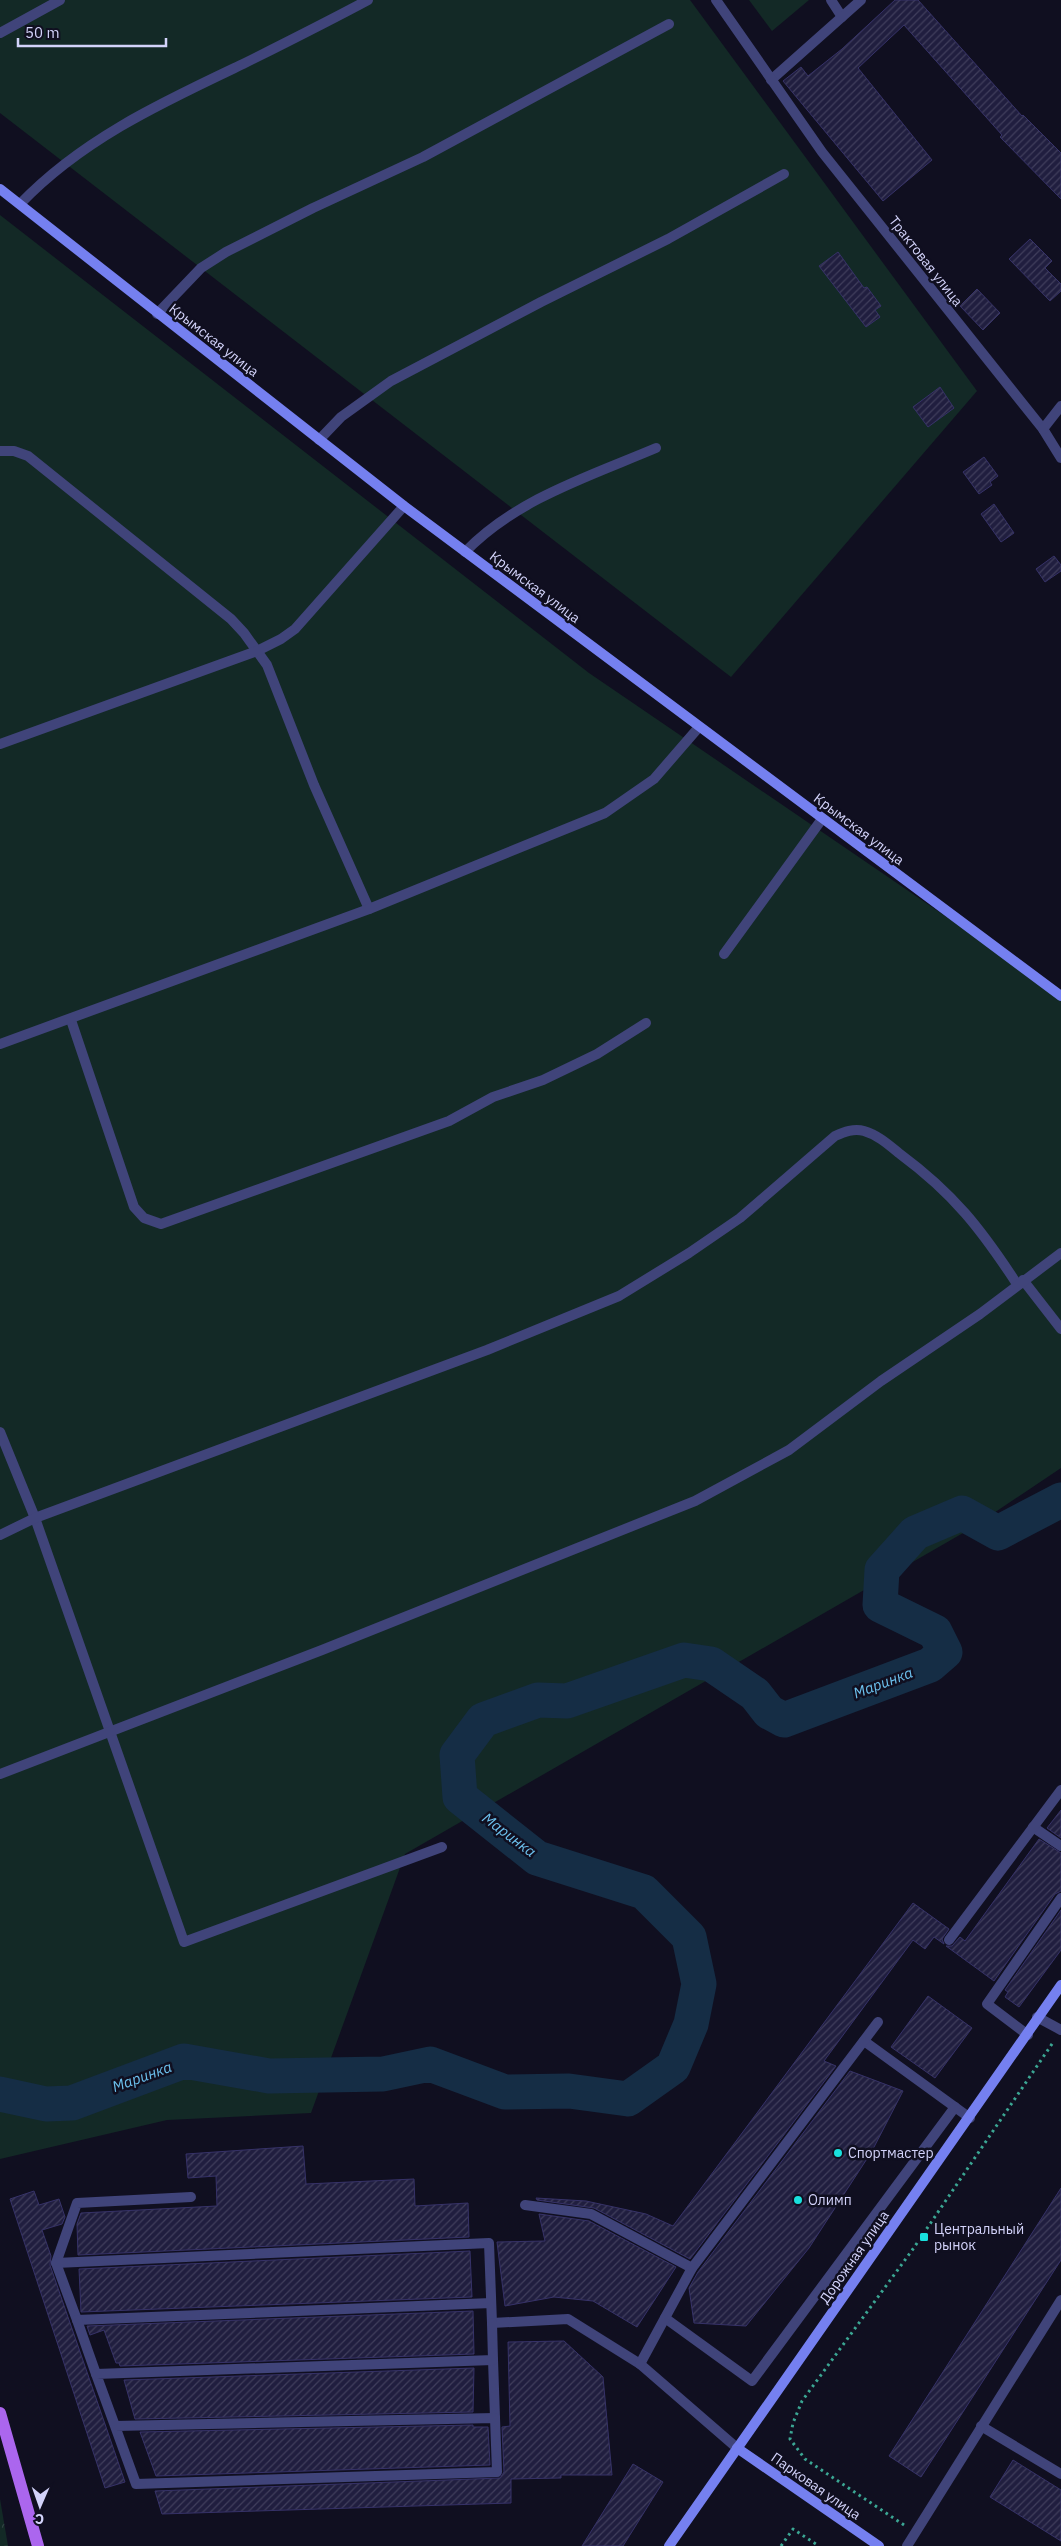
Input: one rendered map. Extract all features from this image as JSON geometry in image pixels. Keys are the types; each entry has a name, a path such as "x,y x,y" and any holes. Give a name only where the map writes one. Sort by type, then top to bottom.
{"main road":[{"name":"Крымская улица","path":"0,189 404,506 1061,996"},
{"name":"Дорожная улица","path":"669,2546 1028,2035 1037,2017 1061,1985"},
{"path":"0,2413 38,2546"},
{"name":"Парковая улица","path":"737,2448 879,2546"}],"street":[{"path":"0,33 60,0"},
{"path":"20,204 50,174 92,143 172,98 292,40 368,0"},
{"name":"Трактовая улица","path":"716,0 822,152 1042,429 1061,458"},
{"path":"831,0 842,17"},
{"path":"771,80 861,0"},
{"path":"157,314 201,268 226,252 313,208 423,157 669,24"},
{"path":"319,440 341,417 390,381 668,238 784,174"},
{"path":"1042,429 1061,406"},
{"path":"465,552 494,524 527,504 656,448"},
{"path":"0,451 14,451 28,456 231,619 257,651 267,665 314,785 369,909"},
{"path":"0,744 257,651 281,639 295,629 404,506"},
{"path":"0,1044 71,1020 369,909 605,814 654,779 699,727"},
{"path":"724,954 822,819"},
{"path":"71,1020 134,1206 144,1218 161,1224 449,1121 493,1097 543,1080 597,1054 646,1023"},
{"path":"0,1535 35,1518 487,1350 619,1296 689,1253 740,1218 835,1136 849,1130 863,1131 878,1137 942,1187 982,1231 1020,1282 1061,1329"},
{"path":"0,1774 110,1730 322,1650 695,1501 789,1450 881,1382 980,1314 1061,1253"},
{"path":"0,1432 35,1518 184,1942 442,1847"},
{"path":"949,1940 1061,1790"},
{"path":"1034,1827 1061,1846"},
{"path":"1028,2035 987,2004 1061,1898"},
{"path":"1037,2017 1061,2030"},
{"path":"640,2364 692,2268 878,2022"},
{"path":"864,2041 970,2118"},
{"path":"665,2318 752,2381 955,2107"},
{"path":"56,2263 490,2243 497,2472 136,2484 56,2263 77,2203 191,2197"},
{"path":"526,2206 591,2214 692,2268"},
{"path":"907,2546 1061,2300"},
{"path":"77,2320 491,2303"},
{"path":"492,2323 568,2319 640,2364 737,2448"},
{"path":"96,2374 493,2360"},
{"path":"115,2426 495,2418"},
{"path":"981,2426 1061,2474"}],"path":[{"path":"915,2533 806,2459 790,2439 794,2423 802,2401 913,2249 1061,2030"},
{"path":"781,2546 793,2529 819,2546"}],"green space":[{"path":"0,0 690,0 977,391 731,677 0,113"},
{"path":"749,0 809,0 772,31"},
{"path":"0,215 589,673 1061,995 1061,1468 970,1529 405,1854 311,2113 167,2120 0,2159"},
{"path":"0,2499 8,2546 0,2546"}],"building":[{"path":"895,0 918,0 1022,116 1061,153 1061,199 1000,137 1002,135 904,25 858,68 932,160 883,201 783,81 801,67 808,76 842,49"},
{"path":"1030,239 1052,261 1045,268 1061,284 1061,291 1050,301 1009,259"},
{"path":"838,252 864,288 867,287 881,306 875,310 880,317 866,327 819,266"},
{"path":"977,289 1000,313 983,330 960,306"},
{"path":"940,387 954,408 928,427 913,407"},
{"path":"984,457 998,476 990,482 992,485 979,494 963,472"},
{"path":"994,504 1014,533 1001,542 981,514"},
{"path":"1054,556 1061,565 1061,571 1045,582 1036,569"},
{"path":"1061,1810 1061,1838 1047,1828"},
{"path":"1039,1839 1061,1853 1061,1891 1055,1894 994,1981 946,1946 952,1946 960,1937 965,1941"},
{"path":"913,1903 949,1929 942,1939 944,1944 934,1937 925,1949 913,1940 824,2061 836,2066 690,2259 594,2208 537,2200 536,2198 586,2201 646,2214 673,2226"},
{"path":"1061,1910 1061,1950 1019,2007 1005,1997 1008,1992 1005,1990"},
{"path":"928,1996 972,2028 935,2078 891,2047"},
{"name":"Олимп","path":"850,2071 903,2091 872,2151 809,2248 746,2326 694,2323 689,2288 698,2272"},
{"path":"303,2146 306,2184 414,2179 415,2206 468,2203 469,2237 78,2255 77,2224 81,2213 217,2206 216,2176 188,2178 186,2154"},
{"path":"1061,2188 1061,2260 921,2477 889,2456"},
{"path":"34,2191 39,2205 59,2199 65,2217 62,2224 42,2230 51,2256 50,2265 125,2482 105,2488 10,2199"},
{"path":"539,2214 589,2221 676,2267 637,2327 593,2301 554,2297 505,2306 497,2242 545,2241"},
{"path":"470,2251 472,2297 81,2312 79,2269"},
{"path":"473,2311 474,2354 120,2366 119,2363 116,2363 104,2330 90,2335 87,2326"},
{"path":"564,2341 603,2377 612,2475 561,2475 561,2478 511,2479 511,2503 162,2514 155,2491 500,2478 504,2472 502,2427 510,2426 508,2342"},
{"path":"474,2368 473,2412 135,2419 124,2380"},
{"path":"473,2425 473,2427 488,2427 490,2465 156,2476 140,2432"},
{"path":"1013,2460 1061,2490 1061,2541 990,2497"},
{"path":"633,2464 663,2482 623,2546 582,2546"}],"waterway":[{"name":"Маринка","path":"0,2094 46,2104 72,2103 184,2061 269,2076 383,2074 430,2064 505,2092 569,2091 628,2099 673,2067 691,2024 699,1984 689,1937 644,1892 537,1858 460,1797 457,1755 483,1720 538,1700 567,1701 684,1660 711,1664 755,1694 769,1712 784,1720 930,1665 945,1652 935,1632 880,1605 882,1570 915,1533 962,1513 998,1533 1061,1500"}],"place":[{"name":"Спортмастер","path":"838,2153"},
{"name":"Олимп","path":"798,2200"},
{"name":"Центральный рынок","path":"924,2237"}]}
